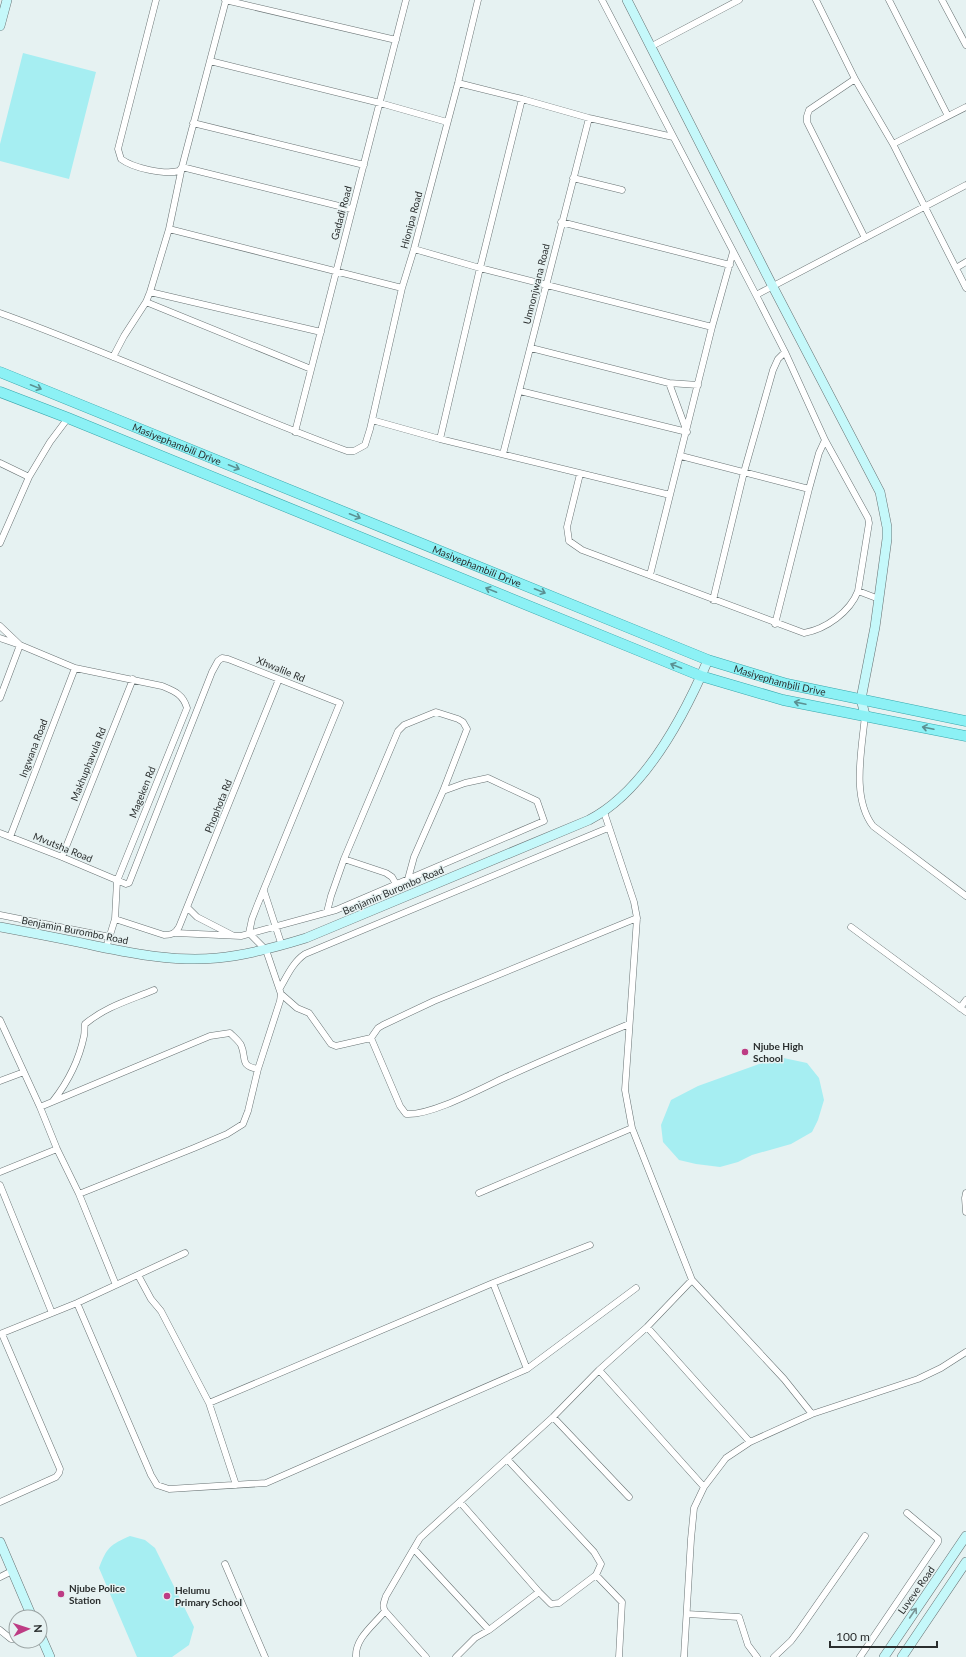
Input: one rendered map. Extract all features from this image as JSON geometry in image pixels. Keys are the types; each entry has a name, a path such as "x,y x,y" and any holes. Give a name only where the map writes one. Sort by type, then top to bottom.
{"main road":[{"name":"Masiyephambili Drive","path":"0,372 708,660 787,684 966,721"},
{"name":"Masiyephambili Drive","path":"0,392 68,418 701,676 783,700 966,736"}],"street":[{"path":"0,26 7,0"},
{"path":"156,0 118,149 118,155 128,164 167,173 179,171 182,167"},
{"path":"113,357 124,336 146,302 150,292 169,228 193,123 226,0 396,40"},
{"name":"Gadadi Road","path":"295,432 337,272 351,209 364,165 406,0"},
{"name":"Hionipa Road","path":"295,432 347,451 354,451 365,446 402,288 414,249 446,122 458,83 478,0"},
{"path":"580,474 567,527 569,541 582,550 775,624 804,633 830,623 854,601 858,591 869,523 868,518 825,440 785,352 602,0"},
{"path":"627,0 652,46 772,285 880,492 887,527 887,539 879,600 861,699 865,715 859,784 862,804 867,817 873,826 966,896"},
{"path":"652,46 739,0"},
{"path":"816,0 856,79 893,144 966,288"},
{"path":"889,0 948,116"},
{"path":"942,0 966,45"},
{"path":"210,61 380,103 446,122"},
{"path":"856,79 809,110 807,122 865,238"},
{"path":"458,83 588,118 672,137"},
{"path":"440,439 480,268 522,99"},
{"path":"893,144 966,107"},
{"name":"Umnonjwana Road","path":"503,454 588,118"},
{"path":"193,123 364,165"},
{"path":"182,167 351,209"},
{"path":"573,178 622,190"},
{"path":"756,295 772,285 966,185"},
{"path":"561,222 730,265"},
{"path":"169,228 402,288"},
{"path":"414,249 480,268 712,327"},
{"path":"650,575 681,456 712,327 733,252"},
{"path":"956,268 966,262"},
{"path":"150,292 321,332"},
{"path":"146,302 311,369"},
{"path":"0,313 113,357 295,432"},
{"path":"530,348 670,383 698,385"},
{"path":"713,600 744,472 773,370 778,359 785,352"},
{"path":"670,383 686,432"},
{"path":"520,391 686,432"},
{"path":"0,543 29,478 50,442 68,418"},
{"path":"372,420 440,439 670,495"},
{"path":"775,624 809,489 819,453 825,440"},
{"path":"681,456 809,489"},
{"path":"0,463 29,478"},
{"path":"858,591 879,600"},
{"path":"0,626 20,645"},
{"path":"0,638 75,668 132,679"},
{"path":"0,698 20,645"},
{"name":"Xhwalile Rd","path":"117,881 123,884 129,883 196,712 218,661 222,658 228,659 340,703 252,919 249,933"},
{"name":"Benjamin Burombo Road","path":"0,927 143,955 200,959 266,950 321,932 589,820 604,812 636,782 658,754 683,714 708,660"},
{"name":"Ingwana Road","path":"10,836 75,668"},
{"name":"Makhuphavula Rd","path":"62,857 132,679"},
{"name":"Mageken Rd","path":"106,948 116,919 117,881 187,708 185,702 176,691 132,679"},
{"name":"Phophota Rd","path":"172,934 188,908 279,679"},
{"path":"327,912 344,859 400,728 408,722 436,712 458,719 463,722 467,729 443,791 414,857 408,879"},
{"path":"116,919 154,933 235,936 249,933 344,907 544,821 537,801 488,778 465,783 443,791"},
{"path":"604,812 608,828 634,902 637,918 625,1090 632,1128 692,1280 784,1379 812,1414"},
{"path":"280,991 294,964 305,954 608,828"},
{"name":"Mvutsha Road","path":"0,833 62,857 117,881"},
{"path":"344,859 386,873 392,877 396,884"},
{"path":"264,891 282,946"},
{"path":"188,908 201,920 235,936"},
{"path":"0,915 110,937"},
{"path":"280,991 297,1008 309,1013 331,1044 336,1046 371,1038 378,1028 383,1025 434,1001 637,918"},
{"path":"851,927 966,1012"},
{"path":"79,1194 194,1148 226,1134 243,1124 280,1001 280,991 266,950 249,933"},
{"path":"52,1102 67,1083 76,1063 85,1035 85,1024 114,1006 154,990"},
{"path":"960,1008 966,1000"},
{"path":"0,1020 40,1107 57,1149 79,1194 116,1285"},
{"path":"371,1038 400,1106 406,1114 414,1114 432,1109 481,1089 629,1024"},
{"path":"40,1107 210,1036 221,1034 230,1033 236,1038 241,1046 245,1062 248,1066 258,1070"},
{"path":"0,1080 24,1072"},
{"path":"480,1193 632,1128"},
{"path":"0,1172 57,1149"},
{"path":"0,1185 52,1312"},
{"path":"966,1193 966,1212"},
{"path":"210,1403 492,1283 590,1245"},
{"path":"0,1502 56,1477 60,1469 1,1334 77,1303 185,1253"},
{"path":"138,1276 151,1299 161,1312 210,1403 236,1485"},
{"path":"426,1657 383,1608 386,1596 420,1538 553,1417 600,1370 647,1327 692,1280"},
{"path":"492,1283 526,1369"},
{"path":"77,1303 151,1475 157,1485 169,1489 266,1483 526,1369 636,1288"},
{"path":"647,1327 750,1442"},
{"path":"684,1657 692,1516 696,1501 704,1487 726,1458 750,1442 812,1414 918,1380 941,1368 966,1352"},
{"path":"600,1370 704,1487"},
{"path":"553,1417 629,1497"},
{"path":"460,1502 538,1592 551,1604 560,1603 596,1575 601,1564 594,1552 507,1459"},
{"path":"860,1657 938,1542 938,1539 907,1513"},
{"path":"774,1657 800,1629 865,1536"},
{"name":"Luveve Road","path":"884,1657 966,1536"},
{"path":"0,1542 29,1609"},
{"path":"414,1548 489,1630"},
{"path":"902,1657 966,1562"},
{"path":"225,1564 265,1657"},
{"path":"0,1577 12,1571"},
{"path":"596,1575 622,1602 619,1657"},
{"path":"456,1657 475,1638 489,1630 538,1592"},
{"path":"356,1657 358,1642 385,1611"},
{"path":"687,1614 739,1617 748,1645 757,1657"}],"shaded area":[{"path":"23,53 96,72 69,179 0,161 0,144"},
{"path":"779,1057 807,1063 819,1078 824,1100 818,1120 812,1132 791,1144 752,1155 738,1162 720,1167 679,1160 663,1142 661,1125 671,1100 698,1086"},
{"path":"130,1536 145,1540 155,1548 194,1627 189,1645 172,1657 137,1657 99,1568 107,1551 118,1542"}],"place":[{"name":"Njube High School","path":"745,1052"},
{"name":"Njube Police Station","path":"61,1594"},
{"name":"Helumu Primary School","path":"167,1596"}]}
